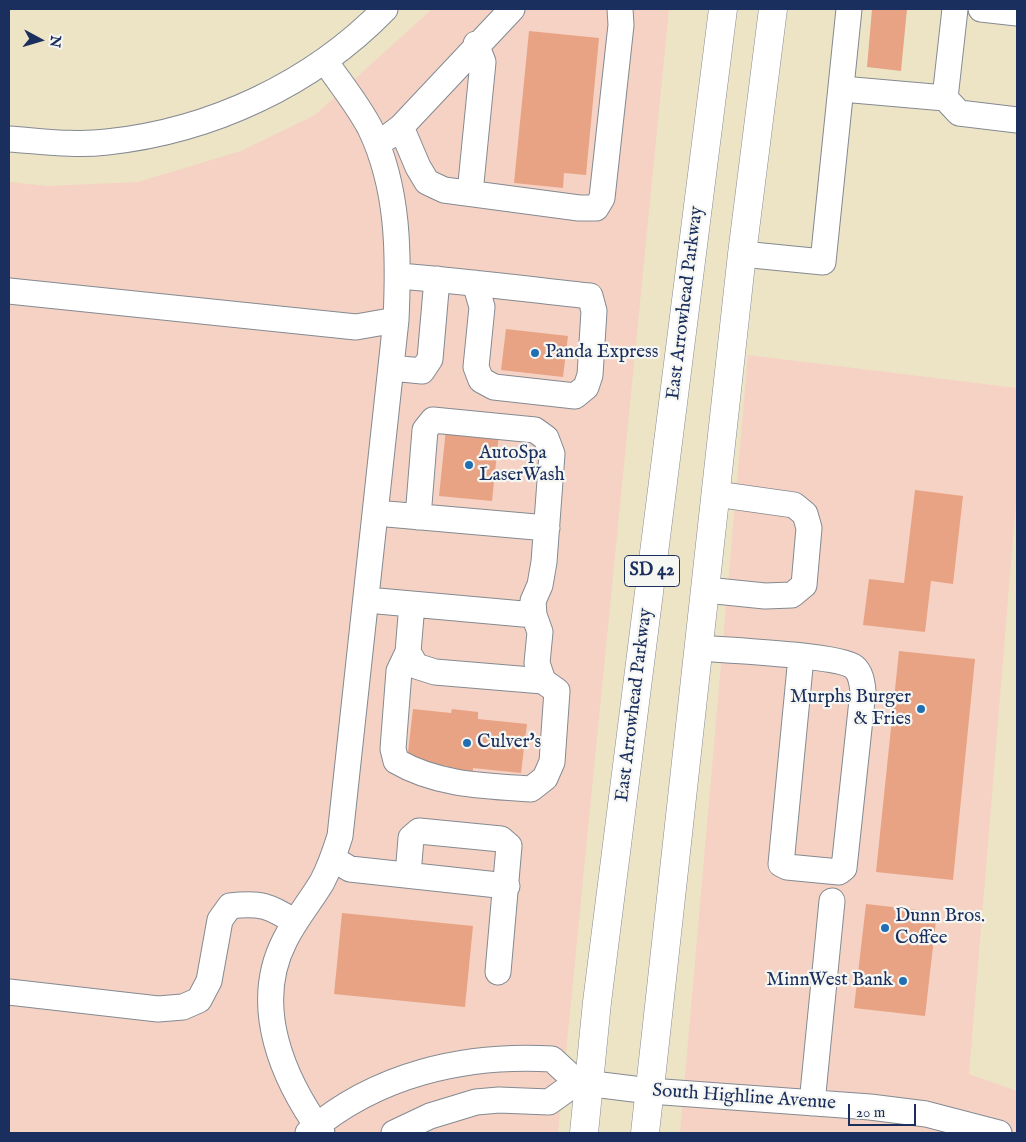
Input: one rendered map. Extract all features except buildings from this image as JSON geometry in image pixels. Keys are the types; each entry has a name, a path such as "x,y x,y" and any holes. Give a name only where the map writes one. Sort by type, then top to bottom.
{"main road":[{"name":"East Arrowhead Parkway","path":"584,1133 583,1083 723,9"},
{"name":"SD 42","path":"645,1133 742,254 773,9"}],"street":[{"path":"9,139 69,144 106,143 179,129 219,116 252,102 325,61 385,9"},
{"path":"376,146 401,127 476,44 512,9"},
{"path":"401,127 427,182 444,190 579,208 596,208 602,198 621,25 620,9"},
{"path":"847,89 849,9"},
{"path":"742,254 823,262 847,89 861,9"},
{"path":"945,98 955,9"},
{"path":"981,9 1017,13"},
{"path":"470,193 483,62 476,44"},
{"path":"325,61 370,128 385,169 395,217 398,276 396,320 347,794 340,836 333,859 323,880 284,942 274,977 272,995 274,1036 285,1072 316,1131 347,1106 408,1076 438,1066 499,1058 552,1059 583,1083 549,1102 499,1100 476,1102 430,1116 394,1133"},
{"path":"847,89 945,98 959,113 1017,120"},
{"path":"398,276 437,279 475,283 590,296 594,311 590,375 586,387 575,396 494,388 481,380 476,367 482,307 475,283"},
{"path":"391,368 422,371 430,360 437,279"},
{"path":"9,291 356,327 396,320"},
{"path":"418,517 425,430 433,420 535,430 546,438 552,454 547,528 540,584 533,601 534,615 540,632 537,662 543,681"},
{"path":"706,590 765,596 792,595 804,585 809,528 805,514 794,505 716,494"},
{"path":"376,513 547,528"},
{"path":"367,600 534,615"},
{"path":"408,652 416,666 435,672 543,681 557,690 552,762 545,778 531,789 467,785 411,770 396,761 393,749 399,671 408,652 412,604"},
{"path":"698,648 801,657 844,661 855,668 862,679 844,868 839,872 787,867 781,864 801,657"},
{"path":"408,875 411,838 419,831 501,839 509,846 498,972"},
{"path":"333,859 350,869 507,886"},
{"path":"812,1103 832,901"},
{"path":"9,992 158,1009 183,1007 199,1000 209,981 220,920 230,906 252,903 272,907 295,922"},
{"name":"South Highline Avenue","path":"583,1083 650,1091 812,1103 902,1122 951,1120 999,1133"}],"shaded area":[{"path":"432,9 669,9 558,1133 9,1133 9,182 48,186 138,182 241,151 315,115"},
{"path":"748,355 1017,388 1017,490 969,1074 1017,1091 1017,1133 680,1133"}],"place":[{"name":"Panda Express","path":"535,353"},
{"name":"AutoSpa LaserWash","path":"469,465"},
{"name":"Murphs Burger & Fries","path":"921,709"},
{"name":"Culver's","path":"467,743"},
{"name":"Dunn Bros. Coffee","path":"885,928"},
{"name":"MinnWest Bank","path":"903,981"}]}
